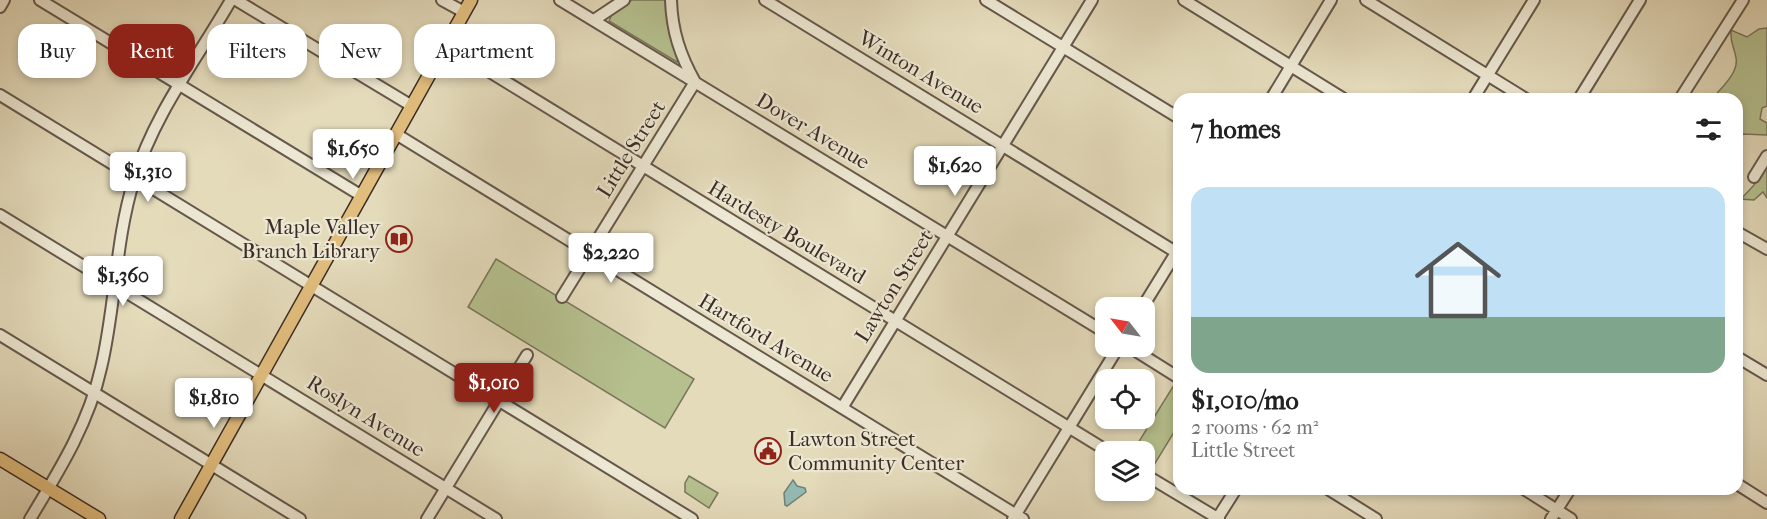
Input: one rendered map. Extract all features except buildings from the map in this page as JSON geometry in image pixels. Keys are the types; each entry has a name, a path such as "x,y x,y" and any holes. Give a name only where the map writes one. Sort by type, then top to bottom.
{"main road":[{"path":"457,24 471,0"},
{"path":"182,519 428,78"},
{"path":"0,459 99,519"}],"street":[{"path":"0,7 4,0"},
{"path":"40,0 362,196"},
{"path":"30,519 69,452 94,392 106,345 124,219 134,178 152,133 179,84 231,0"},
{"path":"236,0 412,106"},
{"path":"442,0 464,12"},
{"name":"Dover Avenue","path":"560,0 1095,326"},
{"path":"594,20 624,0"},
{"path":"671,0 674,34 680,55 695,82"},
{"name":"Winton Avenue","path":"765,0 1173,248"},
{"path":"986,0 1173,114"},
{"name":"Lawton Street","path":"842,408 1092,0"},
{"path":"1184,0 1334,93"},
{"path":"1275,93 1331,0"},
{"path":"1366,0 1516,93"},
{"path":"1477,93 1534,0"},
{"path":"1583,93 1640,0"},
{"path":"1684,93 1743,0"},
{"name":"Hardesty Boulevard","path":"500,78 1095,444"},
{"name":"Little Street","path":"562,297 695,82"},
{"path":"0,95 692,519"},
{"name":"Hartford Avenue","path":"396,134 1017,518"},
{"path":"1754,177 1767,156"},
{"name":"Roslyn Avenue","path":"0,215 496,519"},
{"path":"1743,235 1767,249"},
{"path":"1149,297 1173,259"},
{"path":"0,335 300,519"},
{"path":"427,519 527,355"},
{"path":"1017,518 1112,357"},
{"path":"1146,357 1173,374"},
{"path":"1743,361 1767,375"},
{"path":"1155,481 1173,492"},
{"path":"1743,488 1767,503"},
{"path":"1179,495 1218,519 1232,495"},
{"path":"1338,495 1376,519"},
{"path":"1531,495 1554,514 1571,519"},
{"path":"1554,514 1566,495"}],"green space":[{"path":"632,0 667,0 668,23 677,62 609,21 612,14"},
{"path":"1767,28 1767,106 1762,108 1760,119 1767,123 1767,135 1743,134 1743,93 1717,93 1735,69 1736,58 1731,30 1747,37 1759,29"},
{"path":"1767,163 1767,198 1763,192 1754,200 1743,199"},
{"path":"496,259 694,379 665,428 468,307"},
{"path":"1173,387 1173,434 1155,463 1155,441 1139,441 1147,429 1155,429 1155,416"},
{"path":"689,476 718,493 709,508 685,492 685,483"}],"water":[{"path":"793,480 797,486 805,488 806,492 787,506 784,493"}],"place":[{"name":"Maple Valley Branch Library","path":"399,239"},
{"name":"Lawton Street Community Center","path":"768,451"}]}
